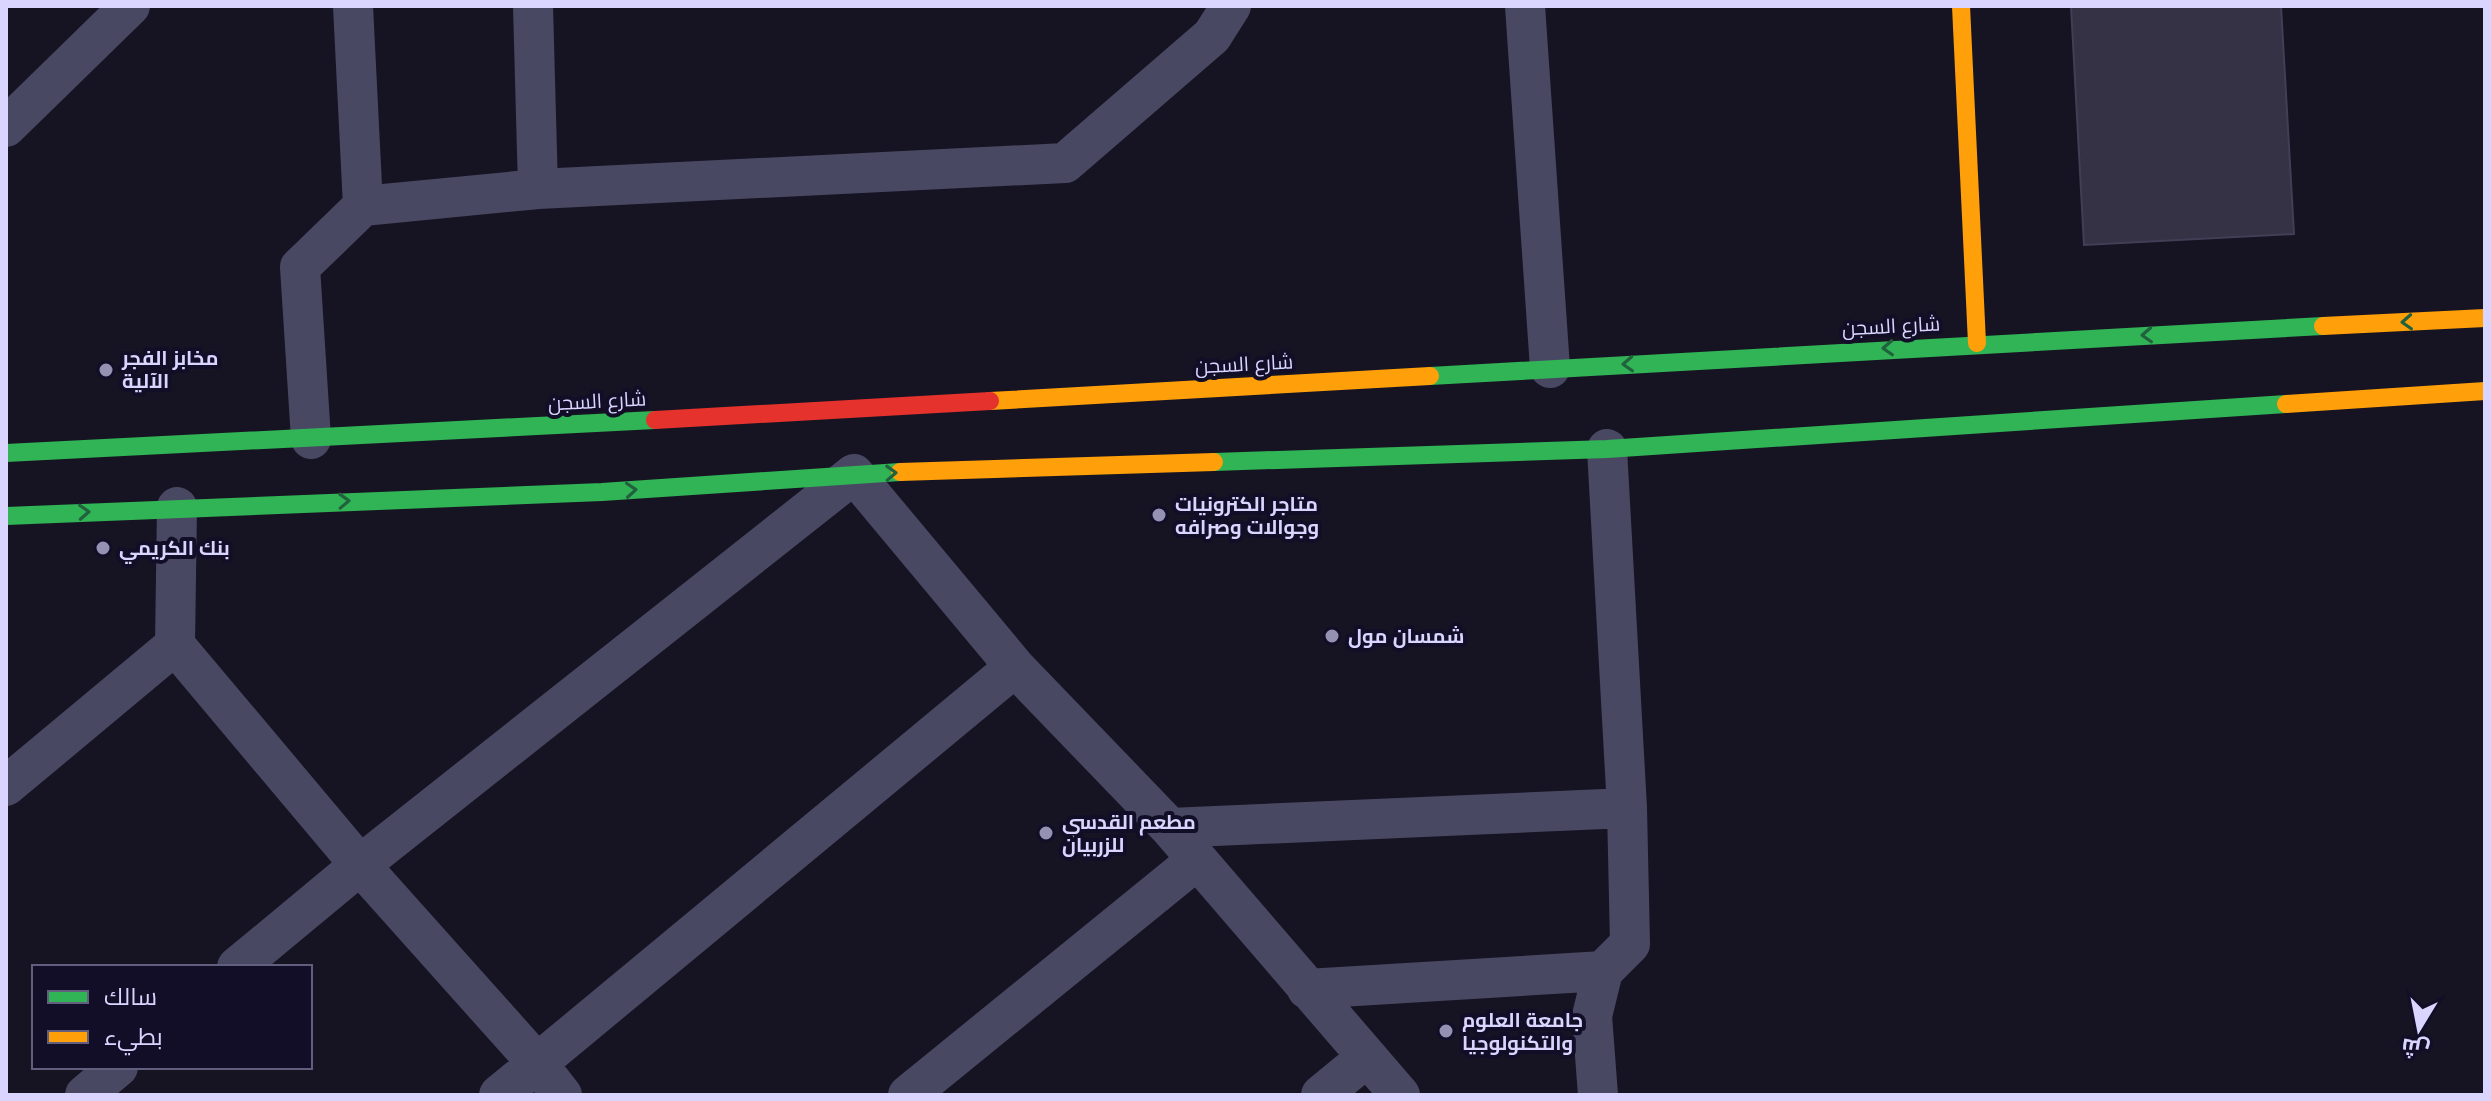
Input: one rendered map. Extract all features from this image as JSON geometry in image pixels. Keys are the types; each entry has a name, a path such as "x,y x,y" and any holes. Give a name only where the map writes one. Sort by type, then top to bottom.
{"main road":[{"path":"1961,6 1977,343"},
{"name":"شارع السجن","path":"6,453 311,439 591,431 1550,368 2485,318"},
{"path":"6,516 854,474 1607,449 2485,391"}],"street":[{"path":"6,127 130,6"},
{"path":"353,6 363,206"},
{"path":"533,6 538,189"},
{"path":"311,439 300,267 363,206 538,189 1065,163 1212,36 1231,6"},
{"path":"1525,6 1550,368"},
{"path":"1598,1095 1592,1016 1603,971 1630,944 1627,808 1607,449"},
{"path":"239,965 360,865 854,474 1015,667 1170,828 1400,1095"},
{"path":"177,507 175,645 360,865 562,1095"},
{"path":"6,786 175,645"},
{"path":"499,1095 1015,667"},
{"path":"1170,828 1627,808"},
{"path":"908,1095 1197,860"},
{"path":"1307,989 1603,971"},
{"path":"1321,1095 1366,1058"},
{"path":"85,1095 116,1069"}],"building":[{"path":"2071,6 2281,6 2294,234 2084,245"}],"traffic: fast":[{"path":"1430,376 2323,326"},
{"path":"1214,462 1607,449 2286,404"},
{"path":"6,453 655,420"},
{"path":"6,516 602,492 900,472"}],"traffic: slow":[{"path":"1961,6 1977,343"},
{"path":"2323,326 2485,318"},
{"path":"990,401 1430,376"},
{"path":"2286,404 2485,391"},
{"path":"900,472 1214,462"}],"traffic: jam":[{"path":"655,420 990,401"}],"place":[{"name":"مخابز الفجر الآلية","path":"106,370"},
{"name":"متاجر الكترونيات وجوالات وصرافه","path":"1159,515"},
{"name":"بنك الكريمي","path":"103,548"},
{"name":"شمسان مول","path":"1332,636"},
{"name":"مطعم القدسي للزربيان","path":"1046,833"},
{"name":"جامعة العلوم والتكنولوجيا","path":"1446,1031"}]}
